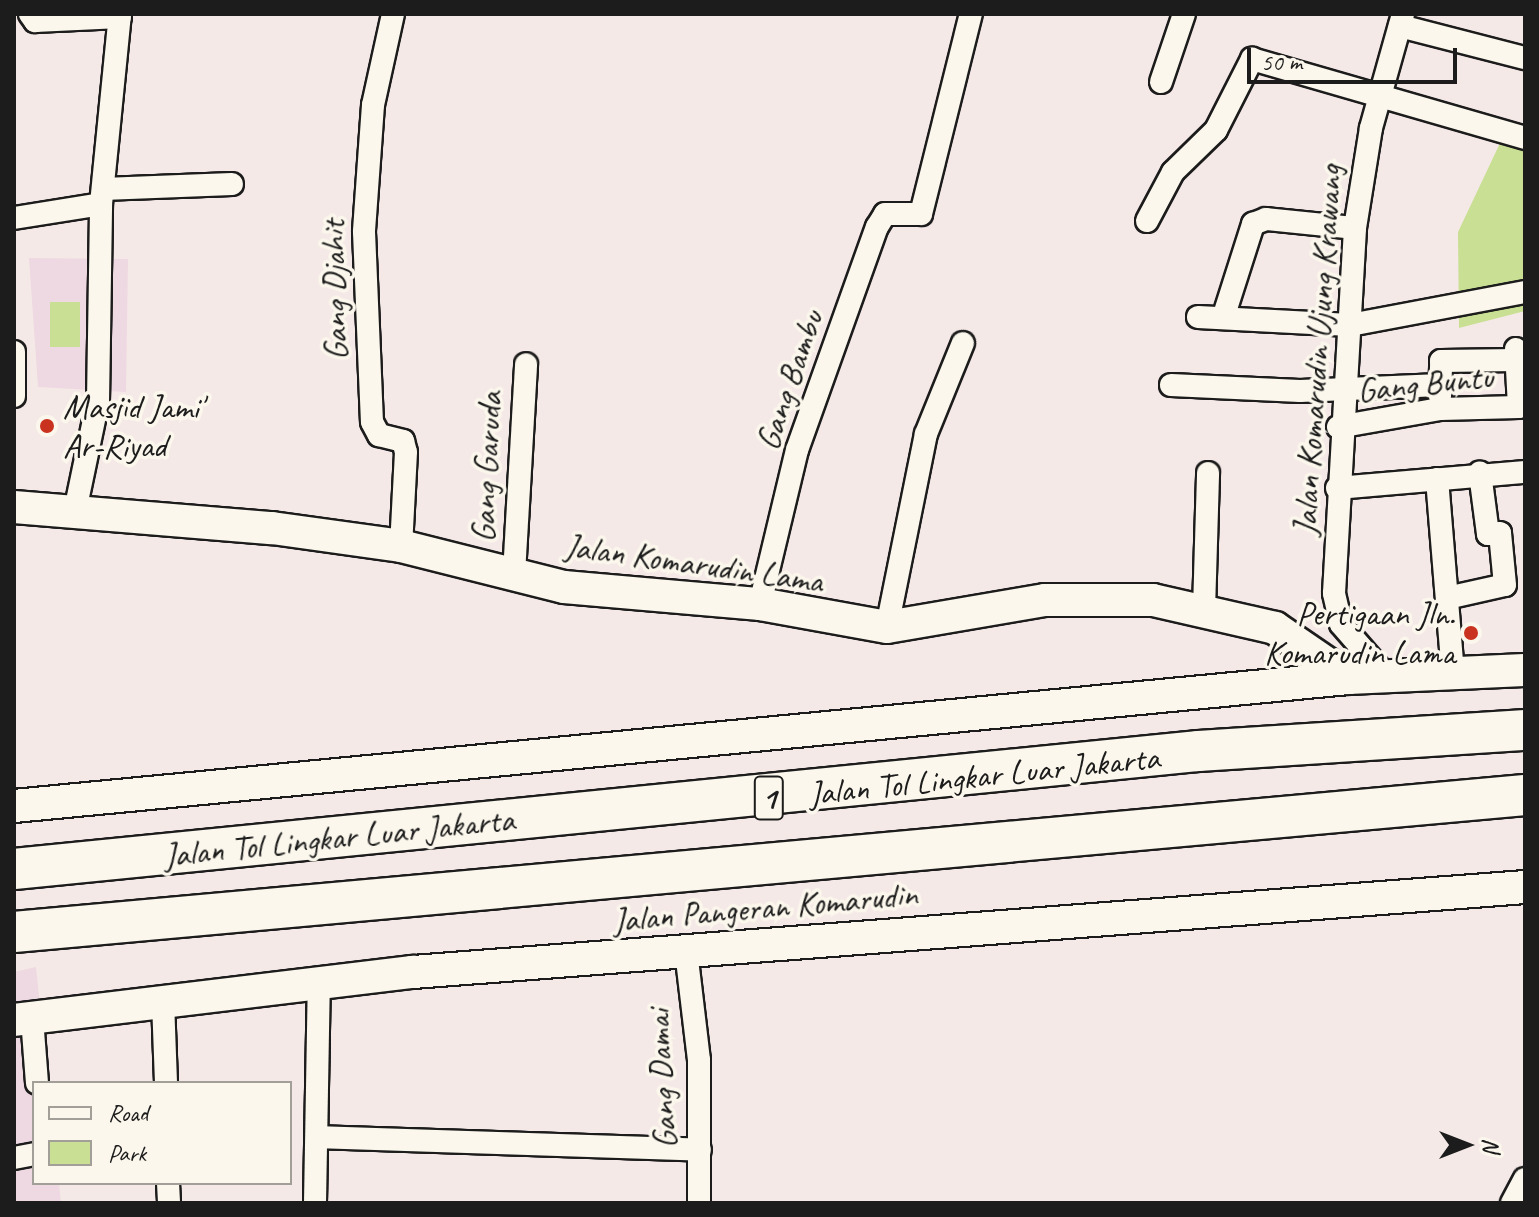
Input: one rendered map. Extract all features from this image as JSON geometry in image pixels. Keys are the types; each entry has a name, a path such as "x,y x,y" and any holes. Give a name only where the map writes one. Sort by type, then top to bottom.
{"highway":[{"name":"Jalan Tol Lingkar Luar Jakarta","path":"14,869 1199,751 1525,730"},
{"name":"Jalan Tol Lingkar Luar Jakarta","path":"14,932 1525,795"}],"street":[{"path":"30,14 35,21 120,16 102,196 98,401 75,511"},
{"name":"Gang Djahit","path":"393,14 375,92 364,232 372,422 379,435 403,441 406,452 401,546"},
{"name":"Gang Bambu","path":"760,604 797,450 877,227 885,214 917,218 954,106 971,14"},
{"path":"1161,82 1184,14"},
{"path":"1402,20 1525,58"},
{"name":"Jalan Komarudin Ujung Krawang","path":"1387,677 1335,612 1338,427 1346,390 1355,228 1381,97 1402,20"},
{"path":"1147,221 1173,172 1216,130 1252,59 1525,138"},
{"path":"14,218 102,196 232,184"},
{"path":"1224,315 1253,224 1266,219 1355,228"},
{"path":"1198,317 1224,315 1350,325 1525,292"},
{"path":"887,627 926,434 963,343"},
{"path":"14,352 14,396"},
{"name":"Gang Buntu","path":"1338,427 1440,409 1519,407 1516,355 1446,359 1440,385"},
{"name":"Gang Garuda","path":"514,574 526,364"},
{"path":"1171,385 1346,390 1440,385 1440,409"},
{"path":"1337,488 1487,472 1525,472"},
{"path":"1447,598 1505,585 1500,533 1488,534 1487,472"},
{"path":"1204,610 1208,473"},
{"path":"1437,479 1453,672"},
{"name":"Jalan Komarudin Lama","path":"14,507 401,546 608,593 760,604 887,627 1080,597 1204,610 1275,628 1348,678"},
{"path":"14,806 1348,678 1525,670"},
{"name":"Jalan Pangeran Komarudin","path":"23,1019 319,983 686,951 1525,887"},
{"name":"Gang Damai","path":"686,951 700,1150 699,1203"},
{"path":"315,1203 319,983"},
{"path":"163,1001 166,1081"},
{"path":"23,1019 37,1081"},
{"path":"318,1137 700,1150"},
{"path":"1512,1203 1525,1179"}],"shaded area":[{"path":"29,258 128,259 126,392 38,387"},
{"path":"36,967 48,1081 32,1081 32,1185 59,1185 61,1203 14,1203 14,972"}],"green space":[{"path":"1501,141 1525,147 1525,311 1459,328 1458,232"},
{"path":"50,302 80,302 80,347 50,347"}],"place":[{"name":"Masjid Jami' Ar-Riyad","path":"47,426"},
{"name":"Pertigaan Jln. Komarudin Lama","path":"1471,633"}]}
